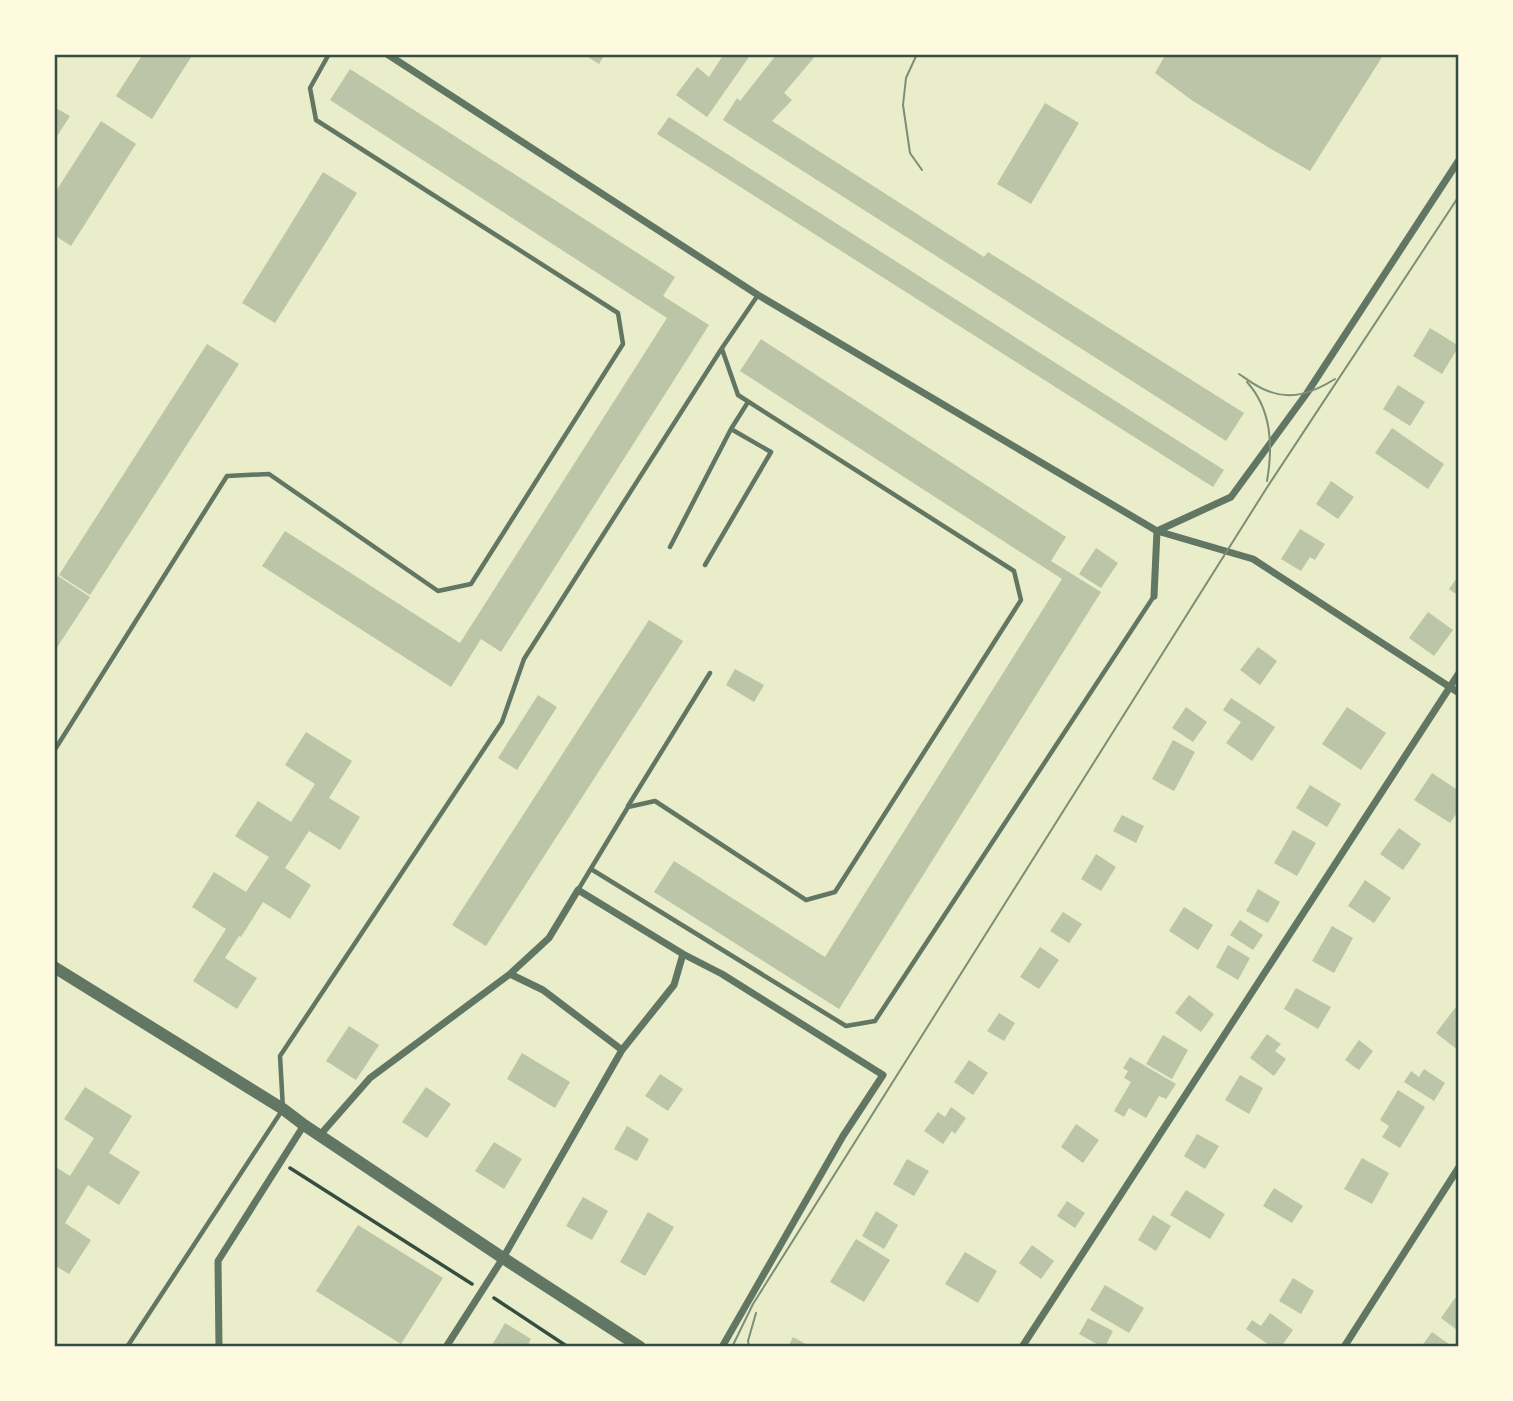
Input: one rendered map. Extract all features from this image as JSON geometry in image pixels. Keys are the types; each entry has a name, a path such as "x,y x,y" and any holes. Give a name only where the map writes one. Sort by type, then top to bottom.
{"street":[{"path":"387,54 758,295 1157,531 1253,559 1459,693"},
{"path":"1157,531 1231,497 1307,393 1459,160"},
{"path":"1154,596 1157,531"},
{"path":"1022,1347 1459,673"},
{"path":"320,1135 370,1078 510,974 549,938 578,891 683,954 722,974 883,1075 844,1136 722,1347"},
{"path":"446,1347 503,1258 622,1050 674,985 683,954"},
{"path":"54,967 283,1109 640,1347"},
{"path":"510,974 543,990 622,1050"},
{"path":"219,1347 218,1261 304,1125"},
{"path":"1344,1347 1459,1167"}],"lane":[{"path":"54,751 227,476 269,474 438,591 471,584 623,344 618,313 316,120 310,88 329,54"},
{"path":"127,1347 283,1109 280,1056 502,722 524,659 758,295"},
{"path":"628,807 655,801 806,900 835,892 1020,600 1014,571 738,395 722,348"},
{"path":"670,547 731,429 748,402"},
{"path":"705,565 771,452 731,429"},
{"path":"591,869 846,1026 875,1021 1154,596"},
{"path":"578,891 710,673"}],"path":[{"path":"281,1162 568,1347"}],"building":[{"path":"143,54 193,54 152,119 116,96"},
{"path":"583,54 605,54 599,64"},
{"path":"724,54 751,54 707,117 676,95 697,67 709,77"},
{"path":"777,54 817,54 784,93 792,100 772,121 984,257 988,252 1244,413 1226,441 723,120 737,98 740,101"},
{"path":"1166,54 1384,54 1310,171 1193,101 1155,73"},
{"path":"350,69 675,277 663,296 709,325 501,652 481,639 451,687 262,566 285,531 460,643 667,318 330,100"},
{"path":"1045,103 1079,123 1031,204 997,184"},
{"path":"54,107 70,116 54,141"},
{"path":"669,117 1224,470 1213,487 657,134"},
{"path":"101,121 136,144 71,246 54,235 54,194"},
{"path":"323,172 357,193 275,323 242,303"},
{"path":"1430,328 1459,346 1442,374 1413,356"},
{"path":"761,339 1066,537 1051,561 1101,592 839,1009 654,892 674,861 825,957 1062,579 740,371"},
{"path":"207,344 239,364 90,595 59,575"},
{"path":"1398,385 1425,402 1410,426 1383,409"},
{"path":"1392,428 1444,464 1428,489 1375,453"},
{"path":"1331,481 1354,497 1338,519 1316,504"},
{"path":"1300,529 1325,544 1315,560 1310,557 1301,571 1281,559"},
{"path":"1096,548 1118,563 1101,588 1079,574"},
{"path":"1459,575 1459,596 1449,589"},
{"path":"58,576 90,597 54,652 54,582"},
{"path":"1428,612 1453,630 1434,656 1409,638"},
{"path":"649,620 683,641 486,946 452,925"},
{"path":"1258,647 1277,661 1260,685 1240,670"},
{"path":"735,669 764,685 754,702 726,685"},
{"path":"538,695 557,707 517,770 498,758"},
{"path":"1231,698 1275,727 1252,761 1226,743 1241,722 1223,710"},
{"path":"1186,707 1207,722 1193,742 1172,728"},
{"path":"1347,707 1386,733 1361,770 1322,744"},
{"path":"306,732 352,761 329,798 360,817 340,850 309,831 285,868 311,885 290,919 263,902 241,937 239,936 225,958 257,978 237,1009 193,981 226,929 192,907 214,872 246,892 269,857 235,836 258,801 291,822 315,784 285,765"},
{"path":"1173,740 1195,752 1174,791 1152,779"},
{"path":"1432,773 1459,791 1459,810 1450,823 1414,800"},
{"path":"1310,785 1341,804 1327,827 1296,808"},
{"path":"1122,815 1144,826 1136,843 1113,831"},
{"path":"1399,828 1421,844 1403,870 1380,854"},
{"path":"1293,830 1316,843 1297,876 1274,863"},
{"path":"1096,854 1116,867 1101,891 1081,879"},
{"path":"1365,880 1391,898 1374,923 1348,906"},
{"path":"1258,889 1280,902 1268,923 1246,911"},
{"path":"1184,907 1213,925 1198,950 1169,931"},
{"path":"1063,912 1082,924 1069,943 1050,931"},
{"path":"1240,920 1263,935 1253,950 1230,935"},
{"path":"1332,926 1353,938 1334,973 1312,961"},
{"path":"1228,945 1250,958 1238,980 1216,967"},
{"path":"1040,947 1059,960 1039,989 1020,977"},
{"path":"1296,988 1331,1007 1318,1029 1284,1009"},
{"path":"1189,995 1214,1014 1201,1032 1175,1013"},
{"path":"1459,1003 1459,1051 1436,1033"},
{"path":"999,1013 1015,1023 1004,1041 987,1031"},
{"path":"349,1026 379,1045 356,1080 326,1061"},
{"path":"1267,1034 1281,1044 1275,1051 1286,1059 1274,1076 1250,1058"},
{"path":"1163,1035 1188,1050 1172,1079 1146,1064"},
{"path":"1359,1040 1373,1051 1359,1070 1345,1060"},
{"path":"522,1053 570,1082 555,1108 507,1079"},
{"path":"1130,1057 1176,1084 1166,1099 1159,1096 1146,1118 1129,1108 1124,1117 1114,1111 1131,1082 1124,1078 1128,1071 1123,1068"},
{"path":"969,1060 988,1073 973,1095 954,1082"},
{"path":"1424,1069 1445,1083 1434,1101 1404,1082 1411,1071 1419,1077"},
{"path":"660,1074 683,1089 668,1111 645,1096"},
{"path":"1240,1075 1263,1088 1249,1114 1225,1100"},
{"path":"85,1087 132,1116 109,1153 140,1172 119,1205 88,1185 65,1223 91,1240 69,1274 54,1265 54,1166 70,1176 94,1138 64,1119"},
{"path":"426,1087 451,1104 427,1138 402,1122"},
{"path":"1398,1090 1425,1107 1400,1148 1382,1137 1389,1126 1380,1120"},
{"path":"951,1107 966,1118 955,1134 952,1131 943,1144 924,1131 938,1112 945,1117"},
{"path":"1076,1124 1099,1140 1083,1163 1061,1147"},
{"path":"627,1126 649,1139 637,1161 614,1149"},
{"path":"1197,1134 1219,1146 1205,1169 1184,1156"},
{"path":"494,1142 522,1159 504,1189 475,1171"},
{"path":"1362,1158 1389,1173 1372,1204 1344,1189"},
{"path":"907,1159 929,1171 914,1196 893,1184"},
{"path":"1274,1188 1303,1206 1292,1223 1263,1206"},
{"path":"1186,1190 1225,1214 1210,1239 1170,1215"},
{"path":"583,1197 608,1211 592,1240 566,1226"},
{"path":"1067,1201 1085,1213 1075,1228 1057,1216"},
{"path":"876,1211 898,1225 884,1249 862,1236"},
{"path":"648,1212 674,1227 645,1276 620,1262"},
{"path":"1153,1215 1171,1226 1156,1251 1138,1240"},
{"path":"358,1225 443,1278 401,1344 316,1291"},
{"path":"856,1239 890,1260 864,1302 830,1282"},
{"path":"1032,1245 1054,1261 1041,1279 1019,1263"},
{"path":"965,1252 997,1271 978,1303 945,1284"},
{"path":"1293,1278 1314,1291 1301,1314 1279,1301"},
{"path":"1105,1285 1144,1308 1129,1333 1090,1310"},
{"path":"1455,1298 1459,1301 1457,1330 1441,1318"},
{"path":"1270,1313 1293,1330 1281,1347 1272,1347 1246,1329 1252,1320 1261,1326"},
{"path":"1088,1318 1113,1331 1105,1347 1079,1334"},
{"path":"505,1323 531,1339 527,1347 491,1347"},
{"path":"1432,1332 1453,1347 1421,1347"},
{"path":"793,1337 811,1347 788,1347"}],"tram line":[{"path":"917,54 906,78 903,105 910,153 922,170"},
{"path":"732,1347 753,1304 1266,489 1459,196"},
{"path":"1239,374 1264,390 1286,395 1303,394 1335,379"},
{"path":"1247,382 1262,404 1269,429 1267,481"},
{"path":"749,1347 748,1341 756,1313"}]}
